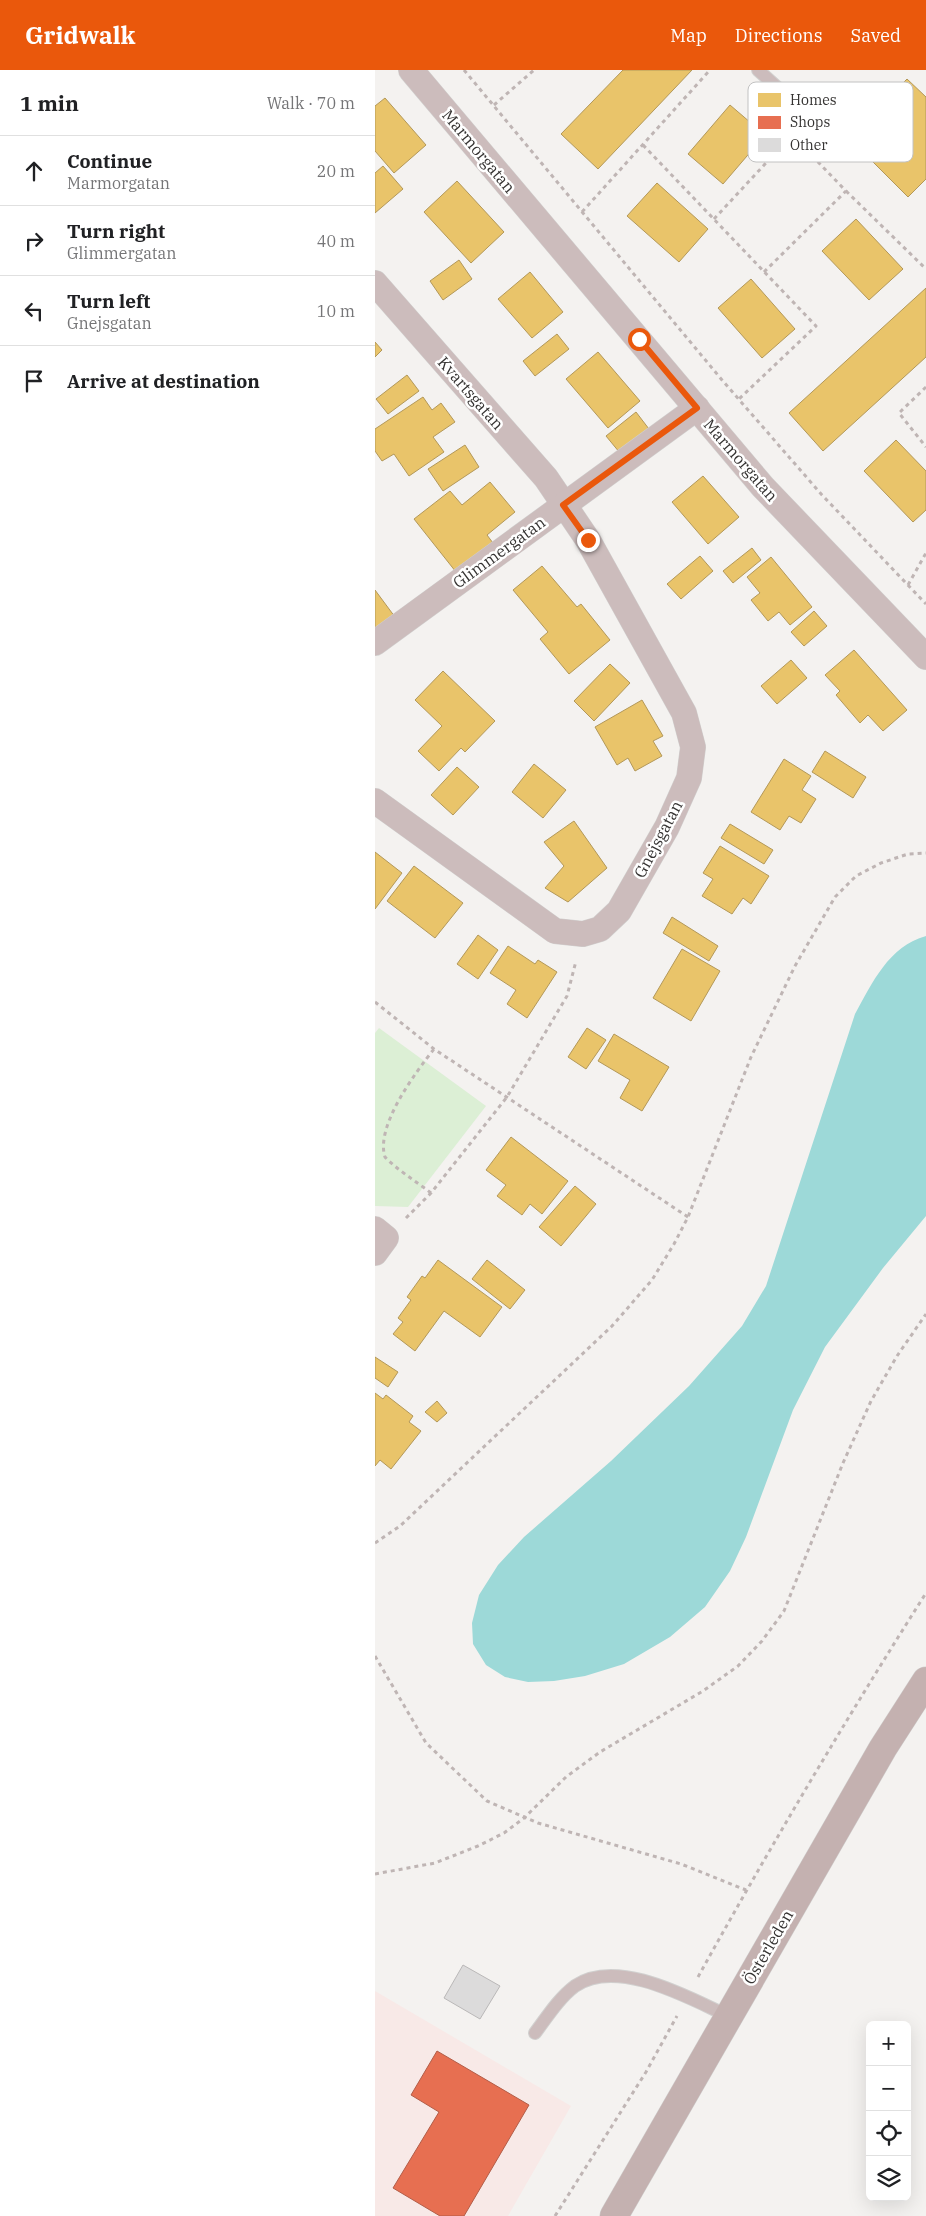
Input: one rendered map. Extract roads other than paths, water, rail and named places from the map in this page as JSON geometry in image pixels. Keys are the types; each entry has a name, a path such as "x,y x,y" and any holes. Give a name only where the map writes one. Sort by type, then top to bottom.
{"main road":[{"name":"Österleden","path":"615,2216 883,1748 926,1681"}],"street":[{"name":"Marmorgatan","path":"411,70 763,487 926,657"},
{"name":"Kvartsgatan","path":"375,283 546,478 563,505"},
{"name":"Glimmergatan","path":"375,643 697,408"},
{"name":"Gnejsgatan","path":"375,801 555,931 583,934 600,929 619,911 667,827 689,778 693,747 684,713 588,540 563,505"}],"lane":[{"path":"759,70 772,82"},
{"path":"535,2033 566,1994 577,1985 589,1979 626,1978 646,1981 728,2016"}],"water":[{"path":"926,936 926,1216 883,1268 825,1347 793,1410 746,1537 730,1571 705,1607 670,1637 624,1664 585,1676 554,1681 528,1682 505,1677 486,1665 473,1644 472,1623 479,1595 498,1565 524,1537 611,1461 689,1386 742,1326 766,1286 855,1014 875,978 892,957 913,941"}]}
